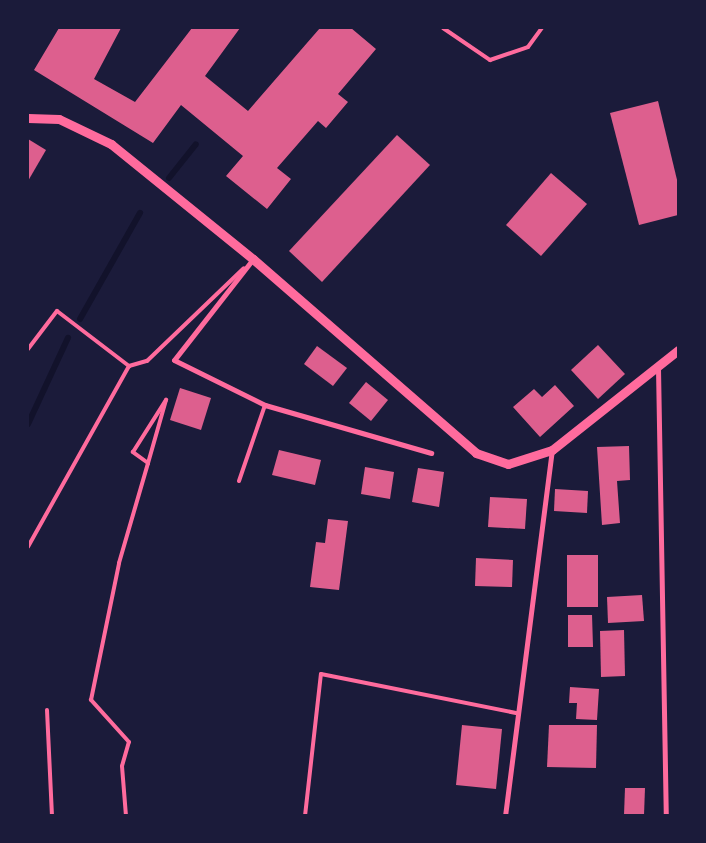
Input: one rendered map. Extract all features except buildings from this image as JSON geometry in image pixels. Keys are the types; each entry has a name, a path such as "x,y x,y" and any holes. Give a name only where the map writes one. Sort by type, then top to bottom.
{"street":[{"path":"28,118 58,119 110,144 253,259 476,452 508,464 552,450 658,368 678,350"},
{"path":"253,259 174,360 265,405 431,453"},
{"path":"658,368 666,816"},
{"path":"505,816 552,450"}],"lane":[{"path":"443,28 490,60 528,47 542,28"},
{"path":"28,547 129,366 147,361 253,259"},
{"path":"28,349 57,311 129,366"},
{"path":"126,816 122,766 129,742 91,700 119,563 148,464 166,400 132,452 148,464"},
{"path":"239,481 265,405"},
{"path":"305,816 320,674 517,713"},
{"path":"47,710 52,816"}],"waterway":[{"path":"169,178 196,144"},
{"path":"80,319 140,213"},
{"path":"28,424 68,338"}]}
